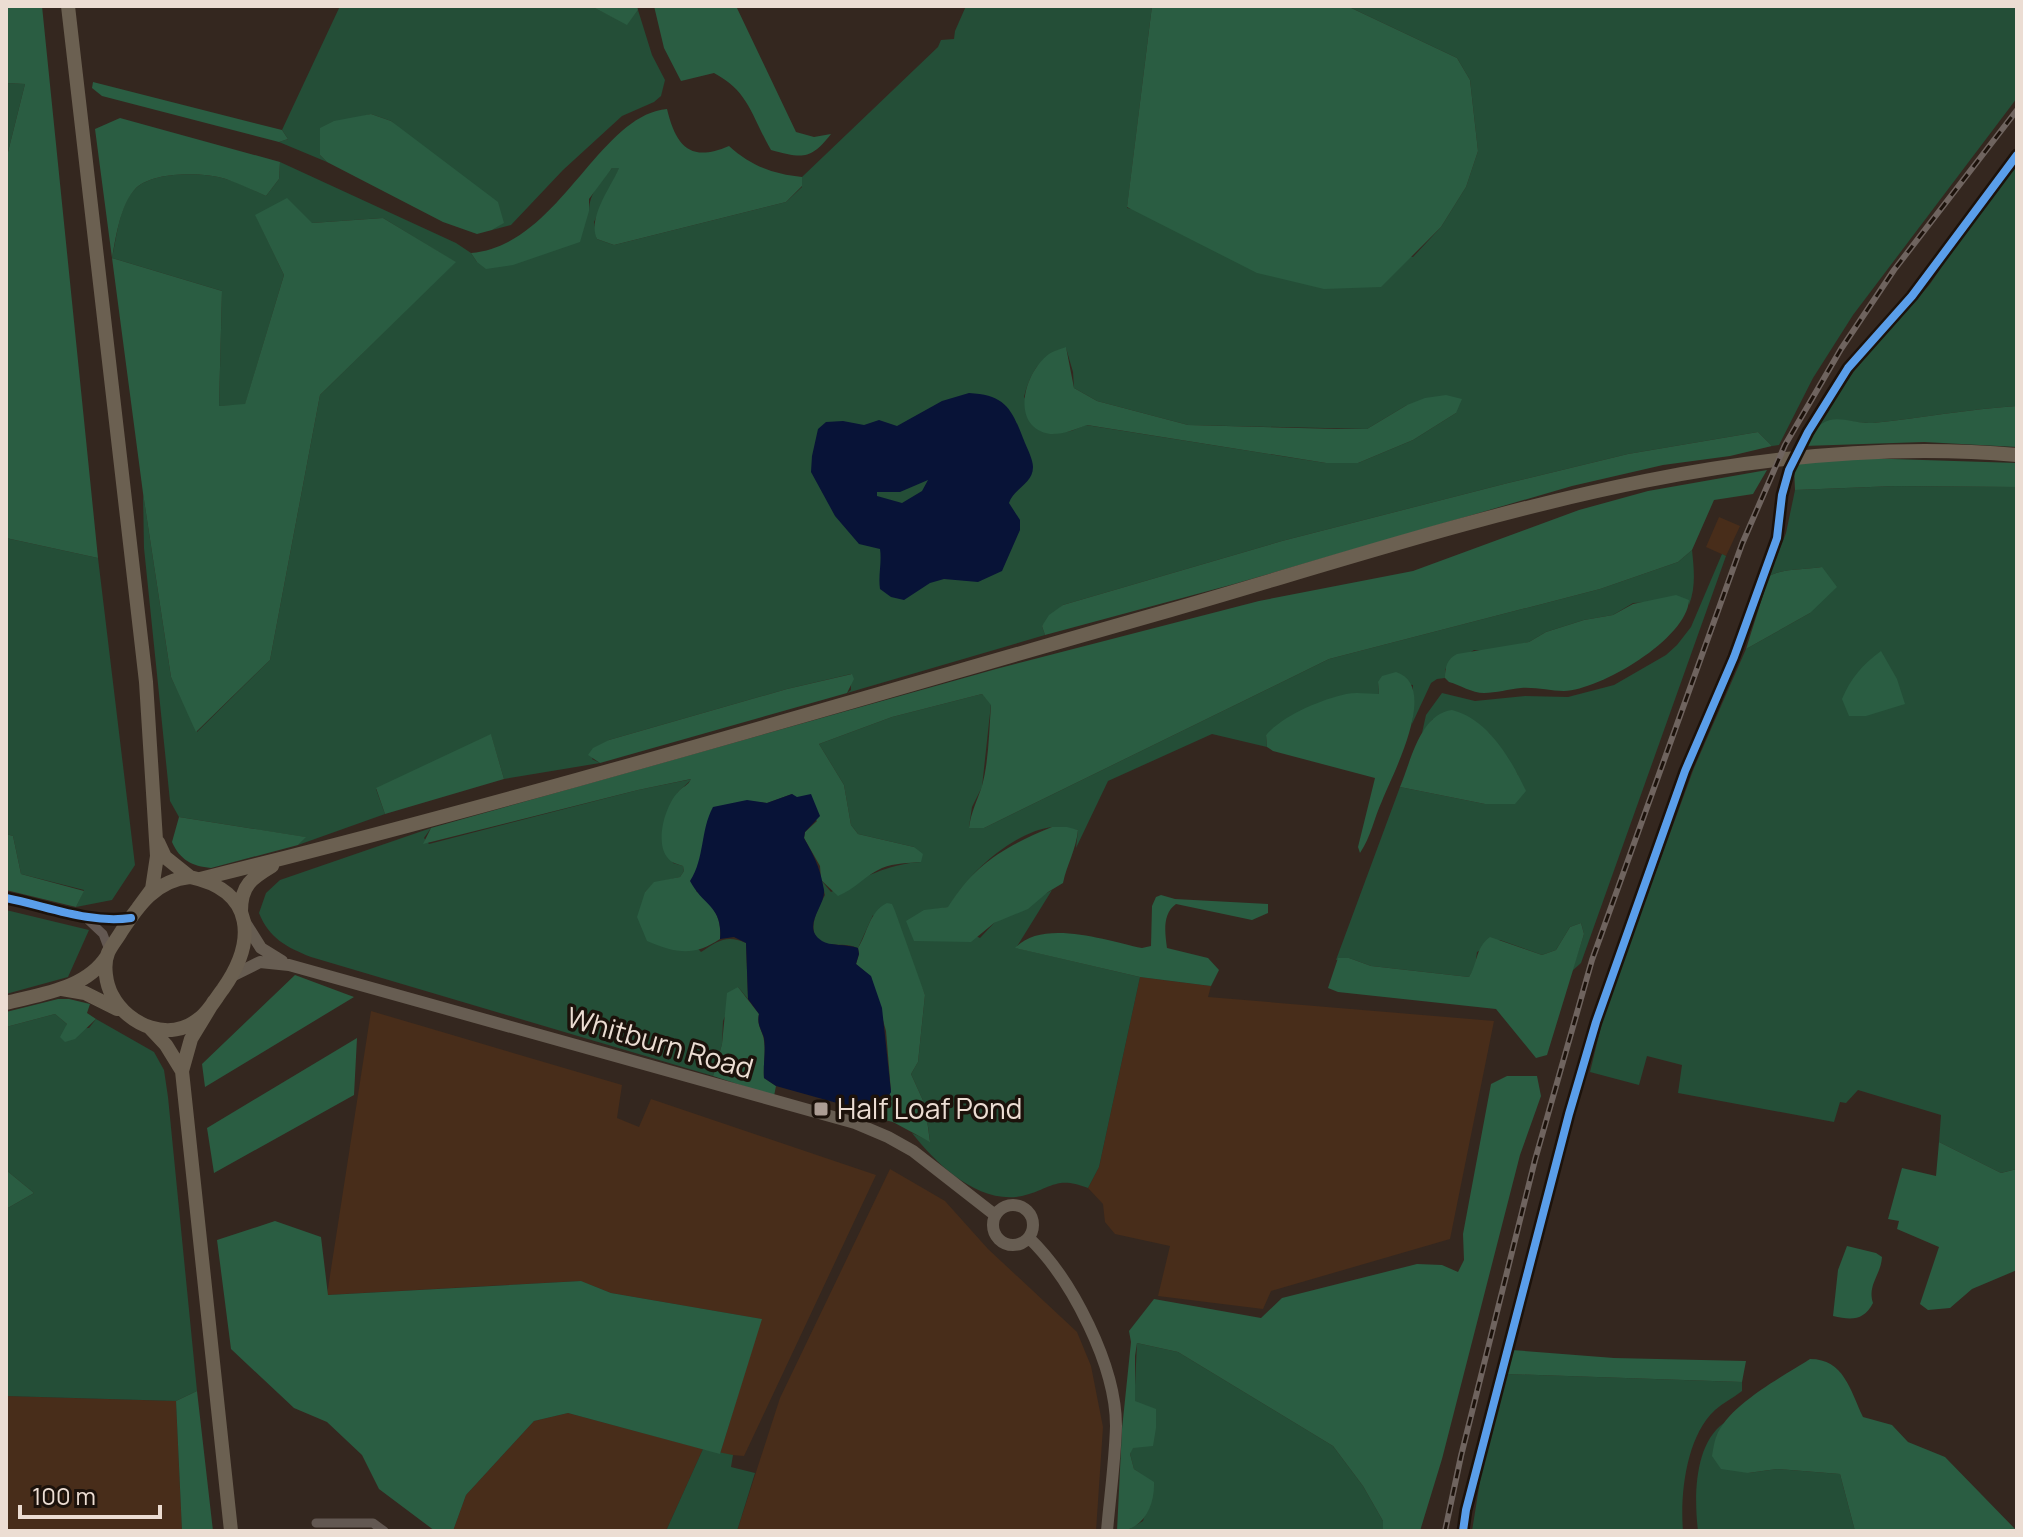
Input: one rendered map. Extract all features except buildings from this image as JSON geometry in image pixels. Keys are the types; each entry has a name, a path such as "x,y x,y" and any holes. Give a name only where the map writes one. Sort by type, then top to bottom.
{"main road":[{"path":"6,1003 62,989 89,976 152,889 157,856 146,682 68,6"},
{"path":"135,913 145,899 167,882 295,856 1626,483 1768,460 1867,452 1969,451 2017,455"},
{"path":"155,834 165,857 195,878 228,894 242,916"},
{"path":"62,989 100,999 150,1028 181,1027 199,1019 241,960 246,941 241,896 253,878 295,856"},
{"name":"Whitburn Road","path":"242,916 261,948 289,965"},
{"path":"108,953 106,971 110,992 127,1017"},
{"name":"Whitburn Road","path":"232,976 260,962 289,965 855,1123 913,1151 995,1215"},
{"path":"214,1001 191,1039 182,1071 231,1531"},
{"path":"150,1028 166,1045 182,1071"},
{"path":"1013,1205 1027,1209 1033,1221 1029,1238 1016,1246 999,1241 993,1231 995,1215 1013,1205"},
{"path":"1029,1238 1047,1255 1062,1276 1111,1381 1116,1425 1107,1531"}],"street":[{"path":"6,898 85,917 111,920 135,913"},
{"path":"85,917 103,934 108,953"},
{"path":"316,1523 373,1523 384,1531"}],"shaded area":[{"path":"1719,517 1740,526 1726,556 1706,547"},
{"path":"1140,977 1211,986 1208,997 1494,1021 1450,1239 1271,1291 1263,1309 1158,1296 1170,1246 1115,1234 1105,1222 1103,1204 1088,1188 1099,1167"},
{"path":"371,1011 622,1085 617,1118 639,1127 651,1099 876,1175 744,1456 720,1454 761,1319 611,1293 580,1281 327,1295"},
{"path":"890,1169 945,1201 988,1249 1077,1332 1091,1366 1103,1427 1096,1531 737,1531 780,1398"},
{"path":"6,1396 176,1401 182,1531 6,1531"},
{"path":"568,1413 703,1449 666,1531 453,1531 466,1495 534,1421"}],"green space":[{"path":"6,6 42,6 98,558 6,538 6,160 25,84 6,83"},
{"path":"340,6 591,6 627,24 638,10 652,55 665,80 661,96 622,116 563,170 511,225 492,230 503,223 391,121 371,114 356,118 320,155 327,162 279,142 288,139 282,130"},
{"path":"591,6 637,6 638,10 627,25"},
{"path":"654,6 736,6 796,132 814,137 831,134 817,149 805,155 771,150 743,97 726,80 714,73 681,81 664,48"},
{"path":"966,6 1152,6 1127,208 1413,257 1441,227 1466,187 1478,151 1470,80 1457,58 1347,6 2017,6 2017,98 1853,315 1813,378 1779,445 1772,446 1758,432 1628,454 1282,541 1063,605 1042,626 1045,635 847,693 851,690 851,674 609,740 592,759 600,763 504,779 491,735 376,789 385,814 298,845 305,837 179,817 170,801 144,548 143,493 171,677 197,732 270,660 320,395 455,262 383,218 312,223 256,216 284,275 245,405 219,406 222,291 112,258 122,212 136,188 155,178 180,174 205,175 231,181 266,196 279,179 280,162 456,243 471,253 477,262 589,211 593,193 600,183 612,168 620,167 594,222 597,239 614,245 786,202 802,187 802,177 938,47 941,40 954,39","holes":["1066,348 1074,388 1097,401 1188,425 1367,429 1407,405 1456,413 1413,440 1358,463 1326,463 1086,425 1050,434 1024,397 1027,388 1038,366 1057,351"]},
{"path":"1152,6 1347,6 1457,58 1470,80 1478,151 1466,187 1441,227 1381,287 1324,289 1257,273 1127,207"},
{"path":"93,82 282,130 288,139 279,142 102,96 92,88"},
{"path":"6,83 25,84 6,160"},
{"path":"667,109 675,133 687,148 704,153 729,146 763,168 802,177 802,186 786,202 614,245 597,239 595,231 597,212 619,168 612,168 589,199 589,211 580,242 513,265 486,269 477,262 471,253 502,245 529,228 620,133 642,117"},
{"path":"371,114 391,121 498,202 504,223 477,234 443,222 327,162 320,155 320,128 334,121"},
{"path":"120,118 280,162 279,179 266,196 226,179 205,175 180,174 144,182 126,203 112,258 95,129"},
{"path":"2017,161 2017,406 1873,423 1832,421 1818,426 1827,408 1855,370 1930,284"},
{"path":"287,198 312,223 383,218 456,262 320,395 270,660 196,732 171,677 112,258 222,291 219,406 245,404 284,275 255,215"},
{"path":"1066,347 1074,388 1097,401 1188,425 1367,429 1425,398 1446,395 1462,399 1456,413 1413,440 1358,463 1326,463 1087,425 1050,434 1037,429 1029,421 1025,398 1040,362"},
{"path":"2017,406 2017,447 1924,442 1804,446 1817,427 1830,420 1873,423"},
{"path":"1758,432 1772,446 1730,456 1663,465 1572,486 1045,635 1042,626 1049,615 1063,605 1282,541 1628,454"},
{"path":"1861,458 2017,463 2017,487 1895,486 1795,490 1794,468 1800,463"},
{"path":"1767,470 1753,494 1714,500 1692,550 1678,562 1600,589 1329,659 984,828 969,828 982,786 987,756 991,705 982,694 892,717 819,744 844,785 851,825 858,834 914,847 923,854 921,862 882,868 838,896 821,880 820,866 804,838 805,832 817,821 792,794 767,803 747,801 703,845 696,891 715,912 720,939 701,949 676,950 647,941 637,917 645,892 654,882 680,877 684,871 683,866 667,857 663,850 662,833 673,798 691,779 423,844 431,828 996,669 1259,601 1413,571 1579,510 1648,491"},
{"path":"1895,486 2017,487 2017,1169 2001,1173 1939,1142 1941,1115 1858,1090 1846,1103 1840,1102 1834,1122 1678,1093 1682,1065 1647,1056 1639,1085 1590,1072 1605,1010 1694,768 1746,649 1810,613 1822,567 1788,570 1769,576 1786,533 1795,490"},
{"path":"6,538 98,558 135,865 112,900 76,907 84,890 21,874 13,836 6,834"},
{"path":"1692,550 1694,585 1689,605 1688,600 1633,603 1613,615 1546,632 1529,642 1486,651 1474,650 1445,669 1445,678 1431,683 1412,724 1413,685 1378,682 1379,694 1348,694 1328,700 1266,735 1267,747 1212,734 1108,781 1076,848 1078,830 1052,827 1022,837 993,856 967,881 949,907 924,911 980,938 994,923 1052,890 1016,948 1140,977 1099,1167 1088,1188 1061,1183 1022,1196 1006,1197 990,1194 960,1180 933,1157 912,1133 930,1141 925,1105 911,1074 918,1062 925,995 917,976 873,915 858,948 819,940 815,935 814,922 825,895 821,880 831,892 886,869 921,862 914,847 858,834 851,825 844,785 819,744 892,717 982,694 991,704 982,787 972,807 969,827 984,828 1329,659 1600,589 1678,562"},
{"path":"1722,554 1726,556 1581,963 1572,971 1584,934 1581,923 1570,927 1556,950 1542,955 1500,940 1477,952 1475,967 1469,977 1371,966 1349,958 1336,960 1400,787 1485,804 1518,775 1489,733 1433,719 1422,733 1426,715 1442,693 1475,701 1525,696 1568,697 1614,685 1666,655 1677,645 1691,627"},
{"path":"1822,567 1837,587 1810,613 1746,649 1769,576 1788,570"},
{"path":"1676,595 1689,600 1685,615 1674,631 1639,660 1598,682 1564,691 1527,688 1484,693 1466,689 1445,678 1447,664 1457,654 1529,642 1546,632 1613,615 1633,604"},
{"path":"1881,651 1897,679 1905,704 1866,716 1849,716 1842,699 1845,691 1858,672"},
{"path":"1396,672 1408,680 1414,694 1414,712 1403,752 1360,853 1358,847 1375,778 1273,751 1267,747 1266,735 1292,715 1325,700 1350,693 1379,694 1378,682 1382,676"},
{"path":"852,674 854,679 847,693 600,763 588,755 593,748 609,740 787,689"},
{"path":"1452,710 1477,722 1497,742 1526,791 1515,804 1485,804 1400,787 1424,729 1441,713"},
{"path":"491,734 504,779 385,814 376,788"},
{"path":"692,779 678,792 664,821 673,863 683,866 684,871 680,877 654,883 645,892 701,952 722,940 746,943 748,999 738,987 723,1021 722,1044 713,1076 311,957 279,941 259,913 266,893 280,880 431,828 424,838 429,844"},
{"path":"179,817 306,837 298,845 211,868 204,867 183,858 172,842"},
{"path":"1052,827 1078,830 1063,883 1028,909 994,923 971,942 914,941 906,921 924,910 948,907 981,867 1020,841"},
{"path":"6,834 13,836 21,874 84,891 76,907 6,890"},
{"path":"1161,895 1175,899 1268,904 1268,913 1252,920 1176,904 1168,913 1167,948 1208,958 1219,970 1211,986 1140,977 1015,948 1027,939 1058,933 1142,948 1151,946 1152,906 1156,897"},
{"path":"887,903 892,904 895,911 925,995 918,1062 911,1074 925,1105 930,1142 893,1122 868,1116 862,1110 891,1092 886,1031 871,977 856,964 858,948 870,923 876,912"},
{"path":"6,910 89,930 68,977 6,994"},
{"path":"1581,923 1584,934 1547,1055 1536,1058 1496,1009 1338,992 1328,988 1338,958 1349,958 1371,966 1469,977 1479,951 1490,937 1542,955 1556,950 1570,927"},
{"path":"295,975 354,997 205,1087 202,1064"},
{"path":"738,987 759,1014 758,1022 765,1046 764,1078 776,1086 774,1096 713,1076 722,1044 727,993"},
{"path":"58,999 90,1004 87,1013 96,1019 75,1039 65,1042 60,1037 67,1024 55,1014 6,1027 6,1012"},
{"path":"55,1014 67,1024 66,1029 89,1028 96,1019 154,1052 164,1070 197,1391 176,1401 6,1396 6,1209 34,1193 6,1170 6,1027"},
{"path":"357,1038 354,1095 214,1173 207,1128"},
{"path":"1507,1076 1537,1076 1541,1096 1520,1155 1442,1459 1420,1531 1383,1531 1383,1521 1363,1486 1333,1446 1178,1352 1137,1343 1135,1401 1156,1409 1156,1428 1153,1446 1133,1448 1130,1454 1134,1469 1154,1482 1154,1491 1146,1516 1134,1527 1117,1531 1122,1429 1131,1342 1129,1331 1154,1299 1261,1318 1282,1298 1417,1264 1442,1265 1458,1272 1464,1260 1463,1234 1491,1084"},
{"path":"1939,1142 2001,1173 2017,1169 2017,1270 1972,1289 1950,1308 1928,1310 1920,1304 1939,1247 1897,1229 1899,1221 1888,1219 1902,1168 1936,1176"},
{"path":"6,1170 34,1193 6,1209"},
{"path":"275,1221 321,1237 328,1295 581,1281 611,1293 762,1319 720,1454 568,1413 534,1421 466,1495 453,1531 435,1531 379,1489 362,1455 327,1422 294,1408 231,1349 217,1240"},
{"path":"1847,1246 1882,1257 1873,1285 1873,1303 1861,1316 1851,1318 1833,1316 1838,1270"},
{"path":"1137,1343 1178,1352 1333,1446 1363,1486 1383,1521 1383,1531 1126,1531 1143,1521 1154,1483 1134,1469 1130,1454"},
{"path":"1512,1350 1614,1358 1746,1361 1742,1382 1506,1374"},
{"path":"1810,1359 1822,1360 1838,1370 1863,1417 1892,1425 1908,1442 1945,1457 2017,1531 1855,1531 1840,1474 1777,1469 1748,1473 1721,1469 1712,1456 1722,1425 1757,1393"},
{"path":"1506,1374 1742,1382 1742,1391 1715,1410 1697,1435 1684,1484 1683,1531 1472,1531 1484,1456"},
{"path":"197,1391 213,1531 182,1531 176,1401"},
{"path":"1724,1423 1716,1437 1748,1473 1777,1469 1840,1474 1855,1531 1698,1531 1698,1472 1707,1444"},
{"path":"703,1449 733,1455 731,1467 755,1473 737,1531 666,1531"}],"water":[{"path":"969,393 1000,401 1016,422 1031,458 1032,473 1009,503 1020,520 1020,530 1002,571 978,582 944,579 930,583 904,600 891,597 880,589 880,549 859,544 835,516 811,472 812,456 818,429 826,422 864,425 879,420 897,426 942,401","holes":["928,480 922,491 902,503 877,496 877,492 900,492"]},
{"name":"Half Loaf Pond","path":"792,794 797,797 811,794 820,816 805,832 804,838 817,863 824,890 813,929 825,943 858,948 856,964 871,976 882,1008 891,1092 885,1103 862,1110 776,1086 764,1078 764,1038 759,1014 748,999 746,943 734,937 720,939 715,913 690,881 713,807 747,800 767,803"}],"railway":[{"path":"1445,1531 1535,1160 1592,960 1742,544 1785,445 1841,349 1894,270 2017,110"}],"cycle path":[{"path":"1463,1531 1569,1114 1596,1022 1685,771 1734,657 1777,538 1782,495 1789,470 1808,432 1848,368 1912,296 2017,155"},
{"path":"6,898 100,919 131,918"}],"place":[{"name":"Half Loaf Pond","path":"821,1109"}]}
